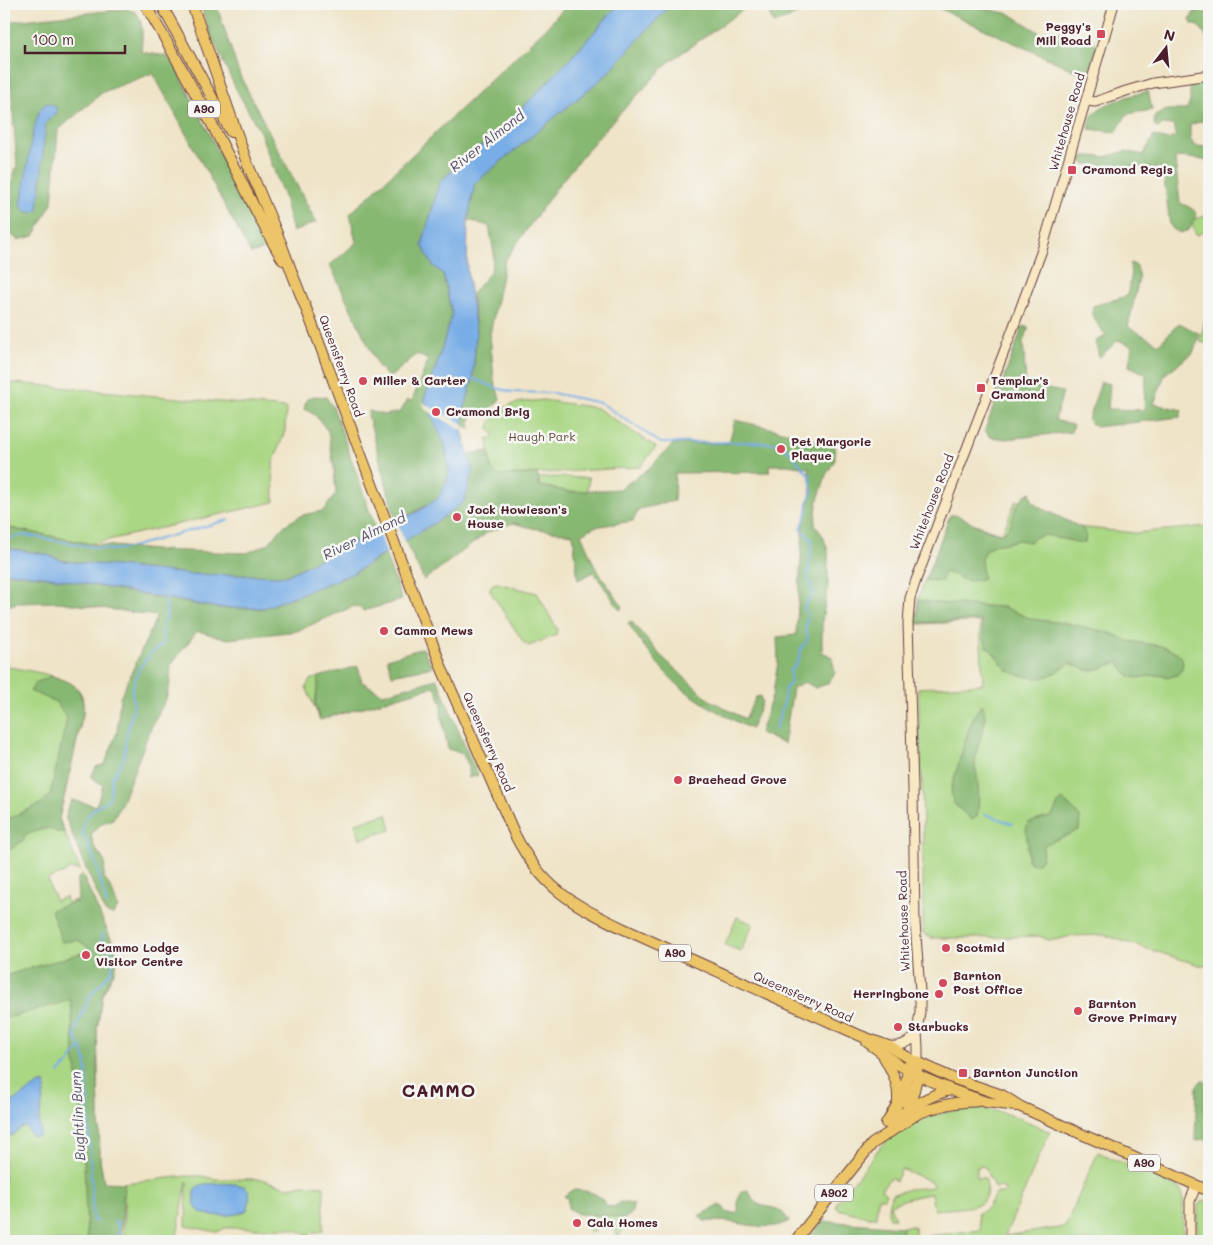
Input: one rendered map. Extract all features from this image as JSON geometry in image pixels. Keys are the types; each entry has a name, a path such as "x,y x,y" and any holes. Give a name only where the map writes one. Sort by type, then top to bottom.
{"main road":[{"name":"A90","path":"145,4 178,61 274,245 294,278"},
{"name":"A90","path":"161,4 246,160 282,243 294,278"},
{"path":"192,4 246,160"},
{"name":"Queensferry Road","path":"294,278 443,671 515,835 543,878 571,901 596,916 861,1036 885,1049 952,1078 1002,1095 1021,1107 1209,1191"},
{"name":"Queensferry Road","path":"885,1049 897,1064 952,1090 986,1102 1021,1107"},
{"path":"885,1049 898,1089 896,1108"},
{"name":"A902","path":"795,1241 886,1124 896,1108 913,1072 914,1060"},
{"name":"A902","path":"904,1122 910,1108 916,1082 913,1072"},
{"name":"A902","path":"886,1124 930,1096 940,1092 977,1086"},
{"path":"904,1092 905,1102 910,1108"},
{"name":"A902","path":"910,1108 917,1111 965,1102 986,1102"},
{"name":"A902","path":"872,1144 904,1122 930,1108"}],"street":[{"name":"Whitehouse Road","path":"914,1060 918,1047 915,1035 920,1012 915,922 914,789 908,623 910,598 1044,244 1114,4"},
{"path":"1086,101 1095,102 1153,84 1209,75"},
{"path":"1089,92 1104,95 1116,94"},
{"path":"885,1049 903,1045 915,1035"},
{"path":"1180,1178 1190,1192 1190,1241"},
{"path":"1190,1200 1196,1186"}],"green space":[{"path":"200,4 216,4 240,76 316,222 293,232 284,197 260,132 235,87 211,35"},
{"path":"567,4 619,4 529,101 487,141 440,181 422,245 433,266 443,274 452,314 424,399 445,446 449,472 446,483 437,499 396,521 368,415 369,411 385,415 400,412 408,400 412,401 428,360 417,354 389,378 378,366 330,265 356,243 350,214 547,27"},
{"path":"671,4 751,4 669,62 605,129 560,183 505,260 490,334 494,380 500,399 486,415 473,408 470,429 464,425 463,415 473,378 476,332 472,294 491,271 494,253 489,226 468,220 475,183 605,76"},
{"path":"764,4 784,4 787,7 795,4 822,4 774,24"},
{"path":"930,4 975,4 982,8 1010,14 1040,33 1058,32 1086,42 1098,44 1091,68 1086,76"},
{"path":"126,9 135,12 141,22 141,52 167,56 176,68 267,248 251,254 153,73 103,92 58,130 52,203 34,236 18,240 4,229 4,206 17,165 11,86 4,86 4,22"},
{"path":"1195,11 1207,13 1209,19 1209,41 1199,26 1192,24 1190,19"},
{"path":"1199,82 1207,94 1207,113 1202,121 1190,125 1190,139 1195,146 1209,147 1209,160 1179,157 1175,159 1180,203 1194,210 1196,216 1189,230 1180,233 1170,225 1163,172 1160,168 1129,166 1115,170 1099,164 1086,164 1080,158 1084,156 1106,157 1126,151 1143,155 1154,136 1168,140 1176,136 1175,128 1172,125 1164,124 1157,128 1154,125 1155,116 1167,110 1186,110 1190,102 1190,84"},
{"path":"1148,91 1152,110 1127,114 1116,132 1089,129 1091,118 1101,108 1117,100"},
{"path":"1209,214 1209,230 1196,235 1191,221"},
{"path":"1130,263 1137,266 1139,278 1128,327 1159,344 1179,323 1200,334 1193,353 1165,374 1154,404 1182,410 1180,417 1095,427 1088,420 1101,382 1110,384 1108,409 1144,410 1146,374 1129,366 1132,346 1118,340 1099,358 1096,341 1106,336 1093,317 1093,306 1127,296 1131,278"},
{"path":"1207,310 1209,311 1209,344 1200,342"},
{"path":"1023,326 1029,328 1023,341 1026,385 1063,392 1055,420 1073,425 1071,432 1006,439 990,437 985,430"},
{"path":"4,382 286,408 285,431 273,463 274,502 91,544 4,527"},
{"path":"314,396 326,397 334,409 376,530 286,576 189,574 63,561 45,554 4,548 4,527 91,544 154,550 247,553 268,544 285,525 302,515 323,511 336,494 328,431 315,415 304,409 307,399"},
{"name":"Haugh Park","path":"543,400 597,408 656,447 640,467 499,476 491,468 488,438 491,439 494,435 489,428 492,420 502,410 512,404"},
{"path":"735,420 799,435 835,446 835,460 826,475 817,503 815,525 823,536 828,551 828,585 822,621 822,652 832,657 835,673 827,684 815,688 805,682 793,688 784,744 760,733 773,693 778,662 777,637 796,635 803,528 811,488 809,468 770,465 769,472 675,473 674,501 639,509 633,521 594,527 581,534 595,567 623,607 620,610 594,572 578,580 573,534 513,523 488,532 424,580 405,541 473,473 468,454 489,451 491,468 499,476 537,473 540,486 571,492 619,489 647,470 673,444 729,443"},
{"path":"538,478 589,478 587,491 571,492 540,486"},
{"path":"1030,492 1032,500 1037,506 1082,528 1086,534 1085,542 1082,543 1045,535 1036,537 1030,542 1018,540 993,545 987,549 981,559 983,579 969,581 944,572 942,581 926,580 950,515 958,516 993,532 1000,532 1006,530 1010,525 1019,502"},
{"path":"1016,500 1078,527 1135,533 1209,526 1209,965 1199,965 1104,935 1071,936 1048,940 1039,936 931,938 923,933 923,819 918,688 983,684 980,622 916,624 918,598 951,515 1002,534"},
{"path":"385,554 402,600 363,611 354,606 297,631 228,639 197,631 171,665 170,683 166,699 152,725 121,804 113,819 102,823 91,834 94,847 105,862 104,877 118,907 113,915 105,912 66,819 67,809 72,800 96,806 103,785 91,777 96,767 105,764 117,732 120,698 157,616 59,602 17,603 4,607 4,572 49,577 218,608 264,608 352,574"},
{"path":"497,583 537,593 557,629 556,635 529,646 524,643 490,591 490,587"},
{"path":"919,600 1003,607 1032,619 1072,624 1111,633 1128,641 1161,646 1178,653 1182,658 1183,664 1181,671 1177,675 1170,677 1157,675 1131,677 1125,673 1119,662 1089,671 1070,663 1042,678 1020,675 1007,670 986,646 981,620 916,623"},
{"path":"631,621 660,655 708,699 745,719 756,697 760,696 762,702 751,729 707,706 675,682 660,667 640,641 628,623"},
{"path":"423,648 432,667 392,675 387,659"},
{"path":"4,666 45,674 66,681 75,686 83,700 83,714 59,819 80,870 68,869 66,872 48,879 55,901 65,897 67,903 75,900 75,902 91,896 115,948 118,959 114,972 102,995 97,1029 100,1160 104,1182 106,1241 4,1241"},
{"path":"358,666 362,682 383,694 437,679 478,775 469,778 469,766 462,753 448,749 441,714 442,705 435,686 320,720 315,704 319,677"},
{"path":"51,676 72,684 80,693 83,705 83,714 59,819 64,832 57,832 48,828 24,835 25,839 4,853 4,821 40,804 50,795 67,719 56,702 30,691 36,683"},
{"path":"319,677 315,704 320,720 306,687 310,680"},
{"path":"982,704 985,718 975,762 979,801 977,817 972,820 953,803 951,789 968,731 975,714"},
{"path":"1063,800 1080,817 1079,830 1044,845 1042,858 1038,863 1032,864 1027,860 1026,830 1028,823 1052,816 1058,804"},
{"path":"387,814 391,830 360,839 355,823"},
{"path":"82,874 115,948 118,959 114,972 102,995 97,1029 100,1160 104,1182 124,1183 121,1241 87,1241 82,1113 74,1052 71,1000 4,1019 4,976 92,950 78,940 62,942 51,910 78,901 77,880"},
{"path":"737,917 753,924 741,951 725,945"},
{"path":"1202,1080 1209,1084 1209,1139 1195,1140 1197,1085"},
{"path":"971,1108 992,1110 1010,1115 1050,1131 1005,1236 1065,1227 1098,1152 1179,1188 1183,1195 1183,1241 904,1241 903,1234 901,1234 903,1227 914,1226 916,1237 980,1230 978,1213 988,1207 996,1193 1003,1193 1005,1190 1002,1187 993,1187 986,1168 982,1166 977,1167 977,1178 985,1178 987,1192 983,1201 977,1205 934,1210 931,1194 905,1199 890,1205 895,1218 889,1218 888,1205 894,1193 909,1189 933,1187 932,1182 901,1169 896,1182 891,1177 881,1189 886,1193 884,1198 878,1198 876,1217 869,1217 836,1207 837,1202 878,1149 890,1138 922,1120 946,1112"},
{"path":"202,1176 214,1179 261,1179 287,1187 302,1185 324,1186 323,1231 308,1235 289,1228 225,1228 217,1232 186,1226 187,1181 176,1241 124,1241 124,1183"},
{"path":"573,1190 593,1193 607,1206 614,1207 620,1202 633,1204 631,1214 624,1219 606,1215 578,1214 568,1208 568,1200 564,1196"},
{"path":"748,1190 753,1200 763,1206 781,1211 789,1221 768,1227 704,1221 699,1216 718,1205 723,1207 727,1213 738,1212 738,1199 741,1192"},
{"path":"1209,1200 1209,1241 1197,1241 1198,1207 1199,1204"},
{"path":"592,1215 620,1218 620,1222 627,1224 619,1236 615,1235 617,1231 610,1228 595,1227 595,1232 588,1232"},
{"path":"823,1221 903,1227 899,1241 851,1239 807,1241"}],"water":[{"name":"River Almond","path":"619,4 671,4 605,76 475,183 468,220 467,270 476,332 473,378 463,415 464,425 462,430 473,473 464,502 439,520 352,574 264,608 218,608 49,577 4,572 4,548 45,554 63,561 189,574 286,576 417,512 437,499 446,483 449,472 445,446 424,399 452,314 443,274 433,266 422,245 440,181 487,141 529,101"},
{"path":"46,103 56,107 57,113 46,122 38,210 32,213 25,211 21,206 32,136 39,111"},
{"path":"40,1084 46,1084 39,1120 39,1136 32,1136 25,1126 11,1136 5,1134 4,1107"},
{"path":"205,1184 228,1184 245,1187 249,1195 247,1210 238,1214 224,1216 200,1212 195,1204 194,1192 197,1187"}],"pier":[{"name":"Cramond Brig","path":"422,402 464,425 462,430 426,410"},
{"path":"396,519 405,544 387,555 377,527"}],"waterway":[{"path":"472,378 496,388 512,392 552,393 601,403 661,443 752,442 783,444 810,476 812,492 801,529 812,540 808,576 813,592 804,607 808,616 805,630 808,636 807,642 801,647 798,660 790,671 791,683 785,688 783,704 775,730"},
{"path":"4,540 24,535 110,550 124,549 228,520"},
{"name":"Bughtlin Burn","path":"107,905 96,863 83,834 83,826 87,816 108,800 110,796 112,778 124,758 127,732 134,705 132,693 134,683 140,667 151,653 163,644 162,630 166,619 167,598"},
{"path":"985,814 1013,824"},
{"name":"Bughtlin Burn","path":"98,1221 93,1221 86,1061 74,1034 91,995 112,969 113,957 102,939 103,933"},
{"path":"59,1073 80,1048"},
{"name":"Bughtlin Burn","path":"115,1222 118,1222 118,1241"}],"place":[{"name":"Peggy's Mill Road","path":"1101,34"},
{"name":"Cramond Regis","path":"1072,170"},
{"name":"Miller & Carter","path":"363,381"},
{"name":"Templar's Cramond","path":"981,388"},
{"name":"Cramond Brig","path":"436,412"},
{"name":"Pet Margorie Plaque","path":"781,449"},
{"name":"Jock Howieson's House","path":"457,517"},
{"name":"Cammo Mews","path":"384,631"},
{"name":"Braehead Grove","path":"678,780"},
{"name":"Scotmid","path":"946,948"},
{"name":"Cammo Lodge Visitor Centre","path":"86,955"},
{"name":"Barnton Post Office","path":"943,983"},
{"name":"Herringbone","path":"939,994"},
{"name":"Barnton Grove Primary","path":"1078,1011"},
{"name":"Starbucks","path":"898,1027"},
{"name":"Barnton Junction","path":"963,1073"},
{"name":"Cala Homes","path":"577,1223"}],"district":[{"name":"CAMMO","path":"439,1091"}]}
